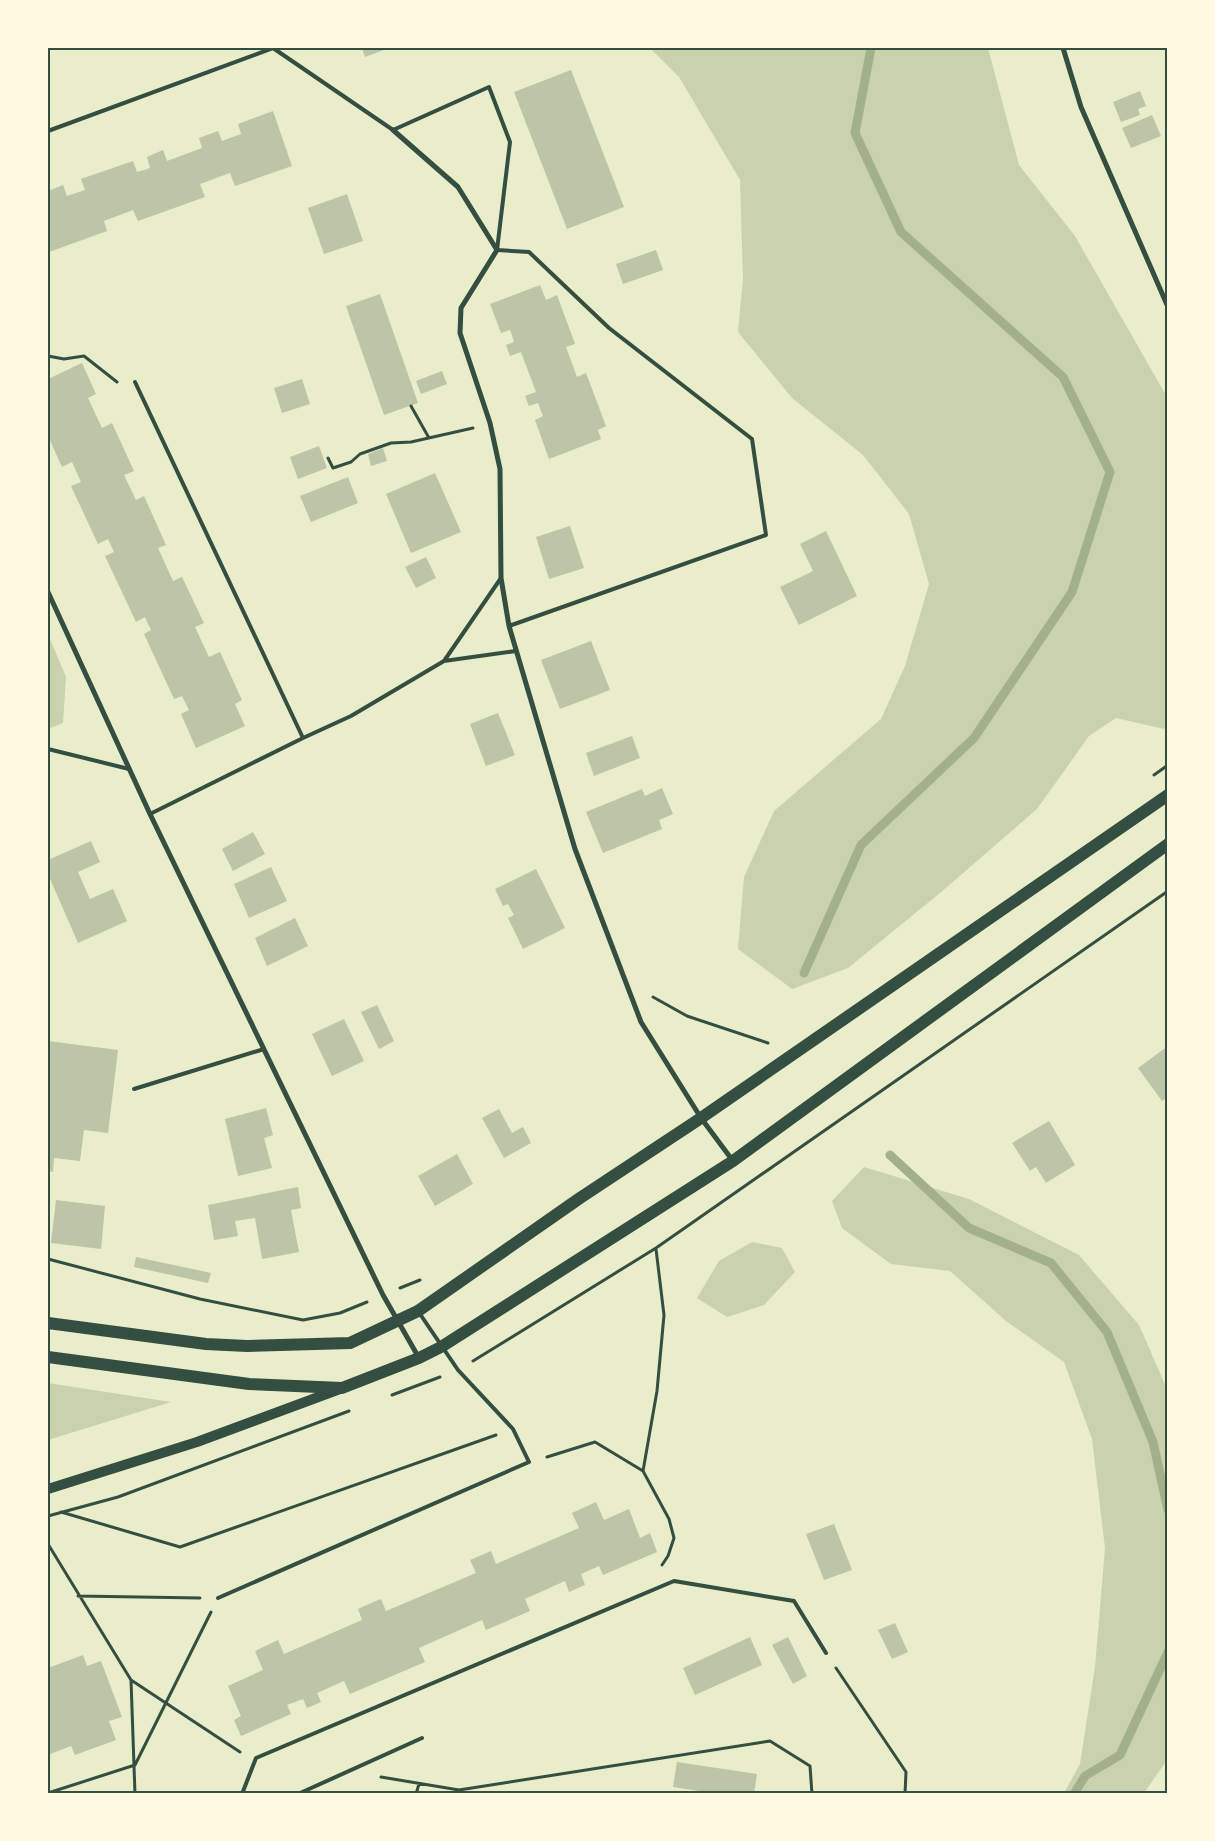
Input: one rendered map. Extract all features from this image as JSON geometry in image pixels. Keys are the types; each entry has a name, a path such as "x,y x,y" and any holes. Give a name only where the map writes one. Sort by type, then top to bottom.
{"main road":[{"path":"48,1323 206,1344 247,1346 350,1343 397,1322 418,1311 580,1198 701,1118 1168,795"},
{"path":"48,1489 197,1442 342,1388 419,1358 441,1347 733,1161 1168,844"},
{"path":"48,1358 249,1384 342,1388"}],"street":[{"path":"1063,48 1081,107 1168,307"},
{"path":"394,130 458,187 497,250 460,308 460,333 490,424 500,469 501,578 509,626 575,849 641,1022 701,1118 733,1161"},
{"path":"48,592 150,814 383,1295 419,1358"}],"lane":[{"path":"48,131 273,48 394,130 489,86 510,142 497,250 529,252 609,328 752,439 766,535 509,626"},
{"path":"135,382 303,738"},
{"path":"444,661 501,578"},
{"path":"150,814 351,716 444,661 516,651"},
{"path":"48,749 130,769"},
{"path":"134,1089 264,1049"},
{"path":"218,1598 529,1462 513,1429 458,1370 418,1311"},
{"path":"242,1794 256,1758 674,1581 794,1601 826,1653"},
{"path":"298,1794 422,1738"}],"path":[{"path":"48,356 64,359 84,356 116,382 135,382"},
{"path":"411,406 429,438"},
{"path":"328,458 333,468 351,462 360,454 391,443 411,442 490,424"},
{"path":"1152,776 1168,766"},
{"path":"626,982 687,1016 768,1042 760,1048"},
{"path":"643,1471 657,1391 664,1315 656,1248"},
{"path":"48,1259 200,1298 304,1320 340,1313 424,1279"},
{"path":"61,1512 180,1547 513,1429"},
{"path":"529,1462 595,1442 643,1471 669,1519 674,1538 668,1556 658,1569"},
{"path":"48,1544 131,1680 239,1752 248,1748"},
{"path":"48,1793 135,1765 218,1598 78,1596"},
{"path":"826,1653 906,1772 904,1794"},
{"path":"131,1680 135,1794"},
{"path":"351,1770 458,1790 770,1741 810,1766 812,1794"},
{"path":"416,1794 419,1784"}],"green space":[{"path":"650,48 988,48 1019,165 1075,236 1167,397 1168,720 1164,729 1116,718 1089,736 1037,809 940,893 848,968 792,989 738,949 744,877 774,811 881,719 905,666 929,584 909,514 863,455 792,398 738,332 743,279 740,180 679,77"},
{"path":"48,634 66,677 63,723 48,729"},
{"path":"864,1167 969,1199 1079,1255 1139,1325 1167,1389 1167,1760 1144,1793 1064,1793 1080,1764 1095,1667 1105,1548 1092,1439 1064,1362 1006,1321 950,1271 891,1264 842,1228 832,1201"},
{"path":"752,1242 782,1248 795,1272 764,1305 727,1317 697,1298 719,1261"},
{"path":"48,1383 171,1402 48,1440"}],"building":[{"path":"362,48 383,48 384,50 365,57"},
{"path":"571,70 624,207 567,229 514,92"},
{"path":"1140,91 1146,106 1138,109 1140,115 1121,122 1113,102"},
{"path":"273,111 292,166 235,186 230,173 200,184 205,197 138,221 133,210 104,221 107,231 49,252 48,191 63,185 67,196 85,190 81,179 133,161 137,172 150,168 147,157 163,150 167,161 202,148 199,138 218,131 222,141 241,134 238,124"},
{"path":"1152,115 1161,136 1131,148 1122,128"},
{"path":"347,194 363,241 324,254 308,208"},
{"path":"656,250 663,270 623,284 616,264"},
{"path":"540,285 546,300 557,295 575,344 566,347 577,377 586,373 606,426 598,430 601,439 549,459 535,420 543,416 538,403 529,406 525,396 536,392 521,352 510,356 506,345 514,342 512,335 510,330 501,333 490,304"},
{"path":"380,294 418,403 384,415 346,306"},
{"path":"82,363 96,394 88,398 102,428 112,423 134,471 124,475 136,500 144,496 166,545 158,548 173,581 182,577 204,623 195,627 209,657 220,652 242,700 235,704 245,726 196,748 181,714 189,710 182,696 174,699 144,634 151,630 145,617 136,622 105,556 114,552 108,539 98,544 71,486 81,482 72,462 62,467 48,436 48,379"},
{"path":"442,371 447,384 421,394 416,381"},
{"path":"302,379 310,404 282,413 274,388"},
{"path":"319,446 327,468 298,479 290,457"},
{"path":"383,448 387,461 371,466 368,454"},
{"path":"435,473 461,532 411,553 386,494"},
{"path":"348,477 358,503 311,522 300,496"},
{"path":"570,526 584,568 549,579 536,537"},
{"path":"826,531 857,596 799,625 780,587 813,571 800,544"},
{"path":"426,557 436,578 416,588 405,567"},
{"path":"591,641 610,690 560,709 541,660"},
{"path":"498,713 515,755 486,766 470,724"},
{"path":"632,736 640,758 594,776 586,753"},
{"path":"662,788 673,814 659,820 662,829 603,853 586,812 642,789 645,796"},
{"path":"253,832 265,854 233,871 222,849"},
{"path":"91,841 100,862 78,872 90,899 113,889 127,921 78,943 48,874 48,860"},
{"path":"271,867 287,901 249,918 234,884"},
{"path":"536,869 565,928 523,949 508,918 514,915 508,904 503,906 495,889"},
{"path":"295,918 308,946 267,966 255,938"},
{"path":"377,1005 394,1041 379,1049 361,1012"},
{"path":"344,1019 364,1061 332,1076 312,1034"},
{"path":"48,1041 118,1050 108,1133 84,1130 80,1161 54,1158 53,1172 48,1171"},
{"path":"1168,1046 1168,1097 1162,1101 1138,1068"},
{"path":"266,1108 273,1135 264,1138 272,1168 238,1176 225,1119"},
{"path":"499,1109 512,1133 523,1127 531,1143 504,1158 482,1118"},
{"path":"1049,1121 1075,1165 1046,1183 1036,1167 1030,1171 1012,1143"},
{"path":"457,1154 473,1184 435,1206 418,1176"},
{"path":"298,1187 301,1208 291,1210 299,1252 262,1259 255,1218 235,1221 238,1236 214,1240 208,1205"},
{"path":"56,1200 105,1206 101,1249 51,1243"},
{"path":"136,1257 211,1273 208,1283 134,1267"},
{"path":"596,1502 604,1520 629,1509 640,1538 650,1533 657,1552 603,1575 599,1566 581,1574 585,1585 569,1592 565,1581 525,1599 530,1611 486,1630 482,1620 419,1648 425,1662 350,1694 344,1681 317,1693 321,1702 307,1708 303,1699 287,1705 291,1714 241,1736 234,1720 241,1716 228,1686 263,1670 255,1651 278,1640 284,1654 362,1620 358,1609 369,1604 381,1599 386,1611 476,1573 470,1560 491,1551 496,1564 579,1528 572,1513"},
{"path":"834,1524 852,1570 824,1580 806,1534"},
{"path":"895,1623 908,1652 892,1659 878,1630"},
{"path":"750,1637 762,1665 695,1695 683,1668"},
{"path":"788,1637 807,1676 793,1684 772,1645"},
{"path":"83,1655 87,1666 101,1661 122,1717 109,1721 116,1740 75,1755 71,1746 48,1755 48,1668"},
{"path":"677,1762 757,1774 754,1794 718,1794 673,1787"}],"waterway":[{"path":"804,973 861,845 974,738 1072,592 1110,472 1063,377 901,232 855,133 871,48"},
{"path":"890,1155 969,1228 1051,1263 1107,1332 1153,1442 1168,1510"},
{"path":"1074,1794 1085,1776 1120,1755 1168,1652"}]}
